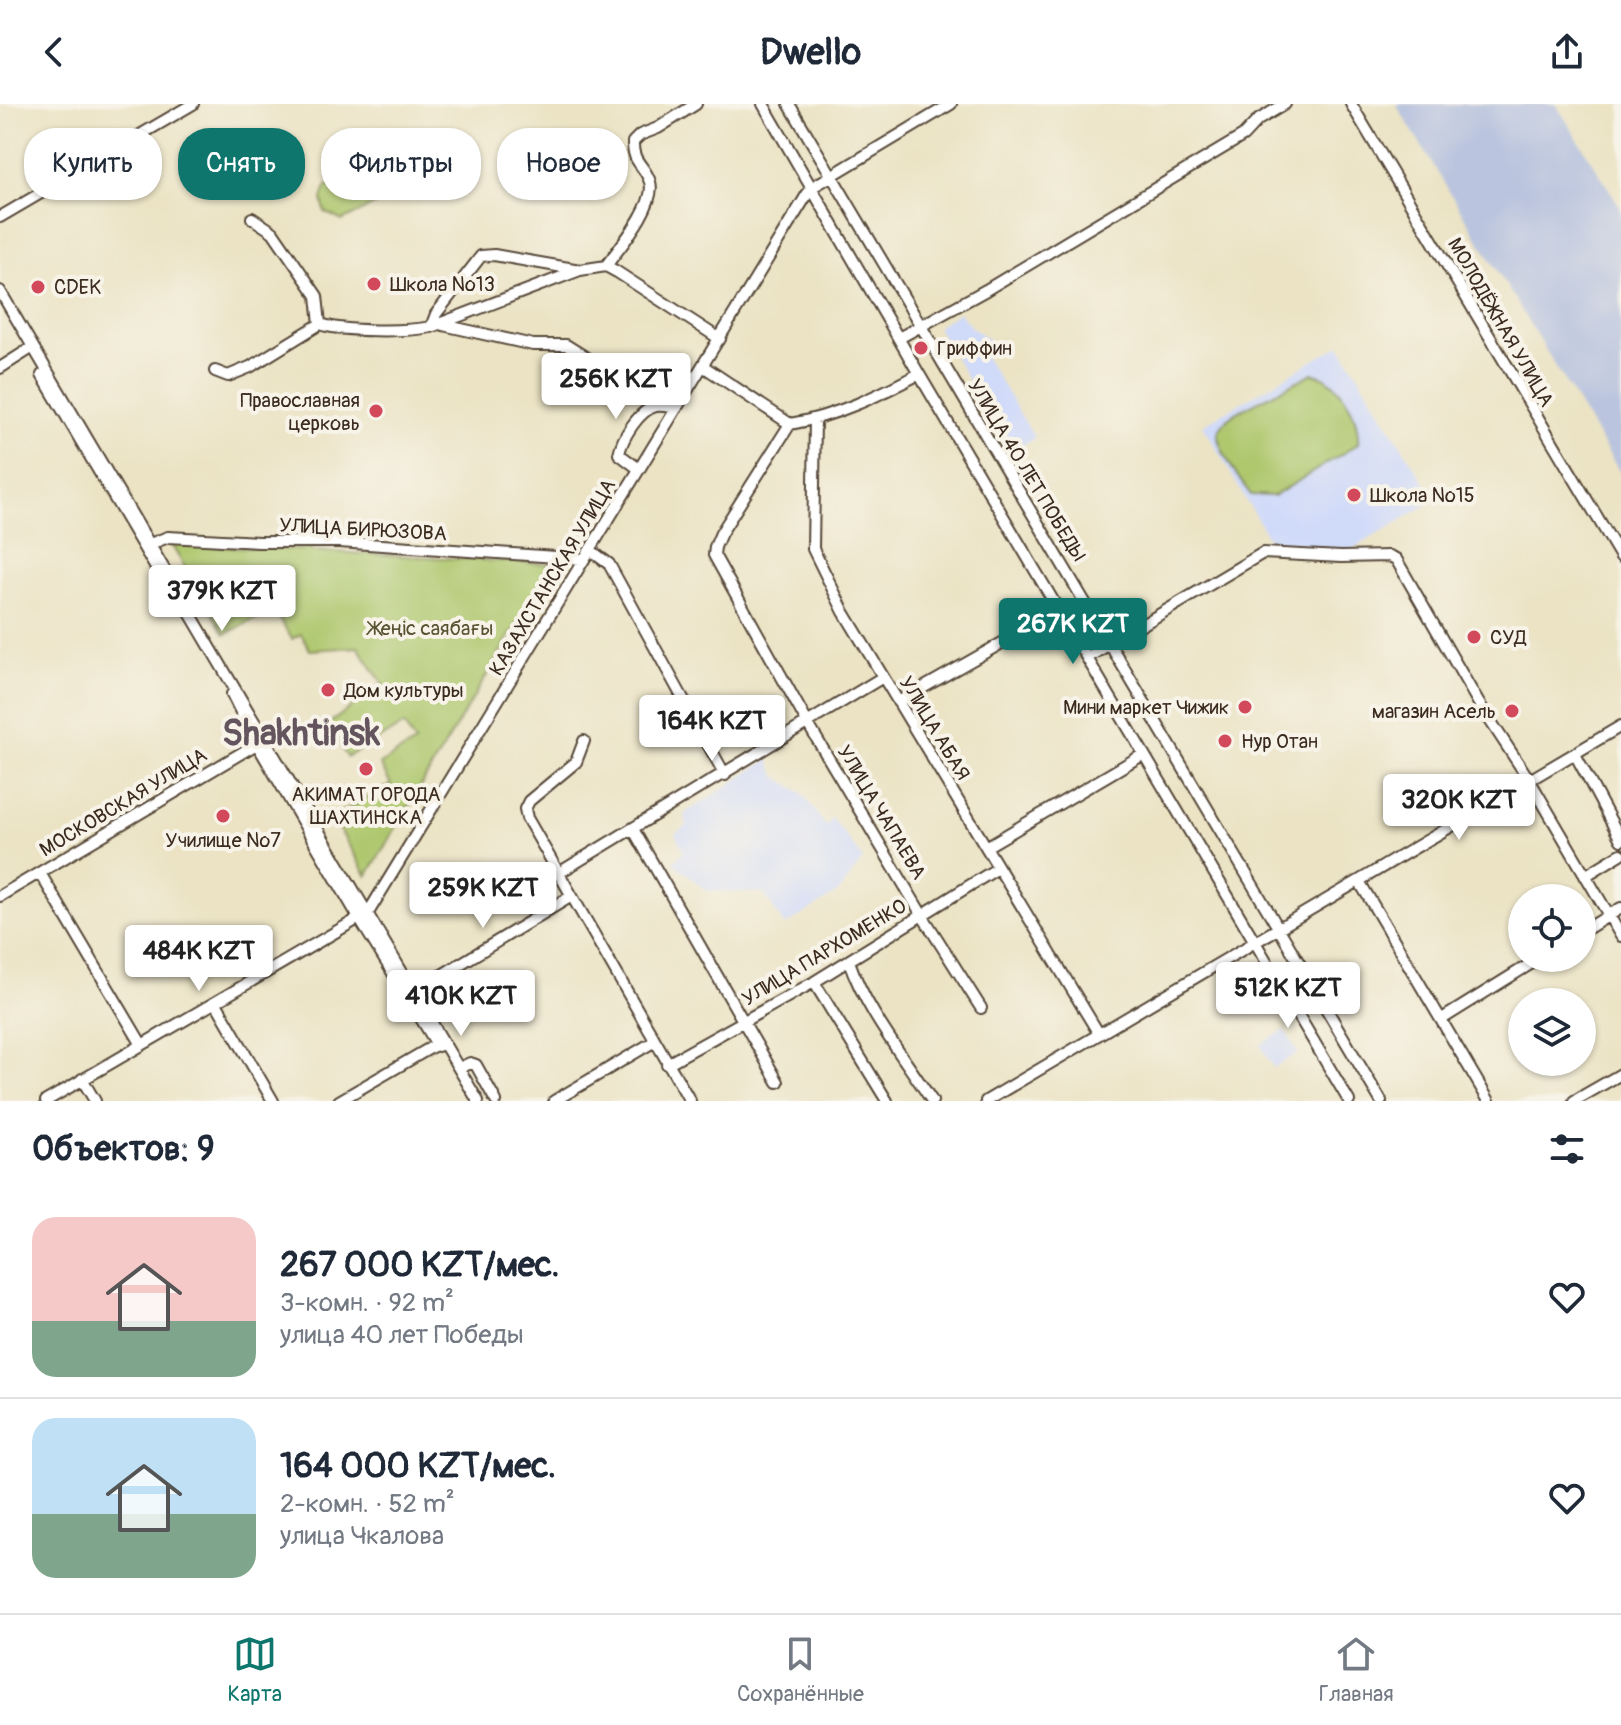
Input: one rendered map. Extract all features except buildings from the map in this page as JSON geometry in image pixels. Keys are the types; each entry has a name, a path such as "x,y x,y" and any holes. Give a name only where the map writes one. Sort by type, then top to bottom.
{"street":[{"path":"0,217 193,104"},
{"path":"606,266 645,209 651,193 650,182 636,161 633,142 696,104"},
{"path":"763,104 1349,1101"},
{"name":"УЛИЦА 40 ЛЕТ ПОБЕДЫ","path":"789,104 1381,1101"},
{"path":"811,188 951,104"},
{"path":"899,338 1243,136 1258,120 1285,104"},
{"name":"МОЛОДЁЖНАЯ УЛИЦА","path":"1351,104 1621,557"},
{"name":"КАЗАХСТАНСКАЯ УЛИЦА","path":"46,1101 363,916 811,188"},
{"path":"252,218 273,232 317,296 320,324"},
{"path":"436,326 436,314 481,256 494,255 580,270"},
{"path":"215,371 228,376 250,367 320,324 336,328 413,330 436,326 580,270 606,266 720,339"},
{"path":"0,291 471,1101"},
{"path":"0,304 31,349"},
{"path":"436,326 533,345 566,345 661,405 677,408"},
{"path":"0,368 31,349"},
{"path":"703,366 790,424 861,404 919,374"},
{"path":"639,469 619,454 620,448 639,418 650,408 661,405"},
{"name":"УЛИЦА АБАЯ","path":"815,419 813,549 844,612 1099,1034"},
{"name":"УЛИЦА ЧАПАЕВА","path":"790,424 721,533 714,555 808,724 981,1008"},
{"name":"УЛИЦА БИРЮЗОВА","path":"146,546 168,537 587,555"},
{"path":"1088,657 1263,553 1389,556 1396,559 1478,702 1530,781 1621,936"},
{"path":"587,555 609,564 725,775"},
{"path":"898,702 1060,610"},
{"path":"557,874 883,677"},
{"path":"986,1101 1621,726"},
{"name":"МОСКОВСКАЯ УЛИЦА","path":"0,896 261,741"},
{"path":"584,741 576,762 529,801 525,809 527,818 690,1101"},
{"path":"986,847 1144,754"},
{"path":"1575,754 1621,840"},
{"path":"633,829 778,1082"},
{"path":"1585,876 1621,854"},
{"name":"УЛИЦА ПАРХОМЕНКО","path":"667,1064 814,982 998,868"},
{"path":"40,873 142,1045"},
{"path":"1359,881 1489,1101"},
{"path":"414,992 570,897"},
{"path":"1596,924 1621,908"},
{"path":"363,916 414,992 478,1101"},
{"path":"849,961 863,993 932,1101"},
{"path":"1442,1019 1518,972"},
{"path":"814,982 887,1101"},
{"path":"216,1003 273,1101"},
{"path":"554,1101 655,1041"},
{"path":"339,1101 437,1044"},
{"path":"459,1068 470,1063 476,1065 496,1101"},
{"path":"1574,1101 1621,1074"},
{"path":"82,1079 95,1101"}],"shaded area":[{"path":"1396,104 1556,104 1621,208 1621,474"},
{"path":"959,312 972,328 991,341 980,349 1035,438 1010,451 937,327"},
{"path":"1340,345 1435,500 1346,553 1275,550 1203,425"},
{"path":"769,759 776,776 802,793 826,826 832,818 863,859 839,892 785,926 763,893 707,891 673,862 684,851 675,834 687,825 684,814"},
{"path":"1285,1030 1298,1053 1274,1068 1260,1045"}],"green space":[{"path":"322,200 384,200 342,221 325,212"},
{"path":"1313,373 1332,383 1347,401 1356,422 1358,444 1274,496 1251,495 1222,450 1218,436 1220,428 1239,411"},
{"name":"Жеңіс саябағы","path":"171,544 311,548 313,551 553,564 367,876 332,817 391,785 380,764 415,743 404,725 347,757 327,725 383,684 358,647 310,650 301,634 292,639 274,610 225,634"}],"place":[{"name":"Школа №13","path":"374,284"},
{"name":"CDEK","path":"38,287"},
{"name":"Гриффин","path":"921,348"},
{"name":"Православная церковь","path":"376,411"},
{"name":"Школа №15","path":"1354,495"},
{"name":"СУД","path":"1474,637"},
{"name":"Дом культуры","path":"328,690"},
{"name":"Мини маркет Чижик","path":"1245,707"},
{"name":"магазин Асель","path":"1512,711"},
{"name":"Нур Отан","path":"1225,741"},
{"name":"АКИМАТ ГОРОДА ШАХТИНСКА","path":"366,769"},
{"name":"Училище №7","path":"223,816"}],"district":[{"name":"Shakhtinsk","path":"301,732"}]}
